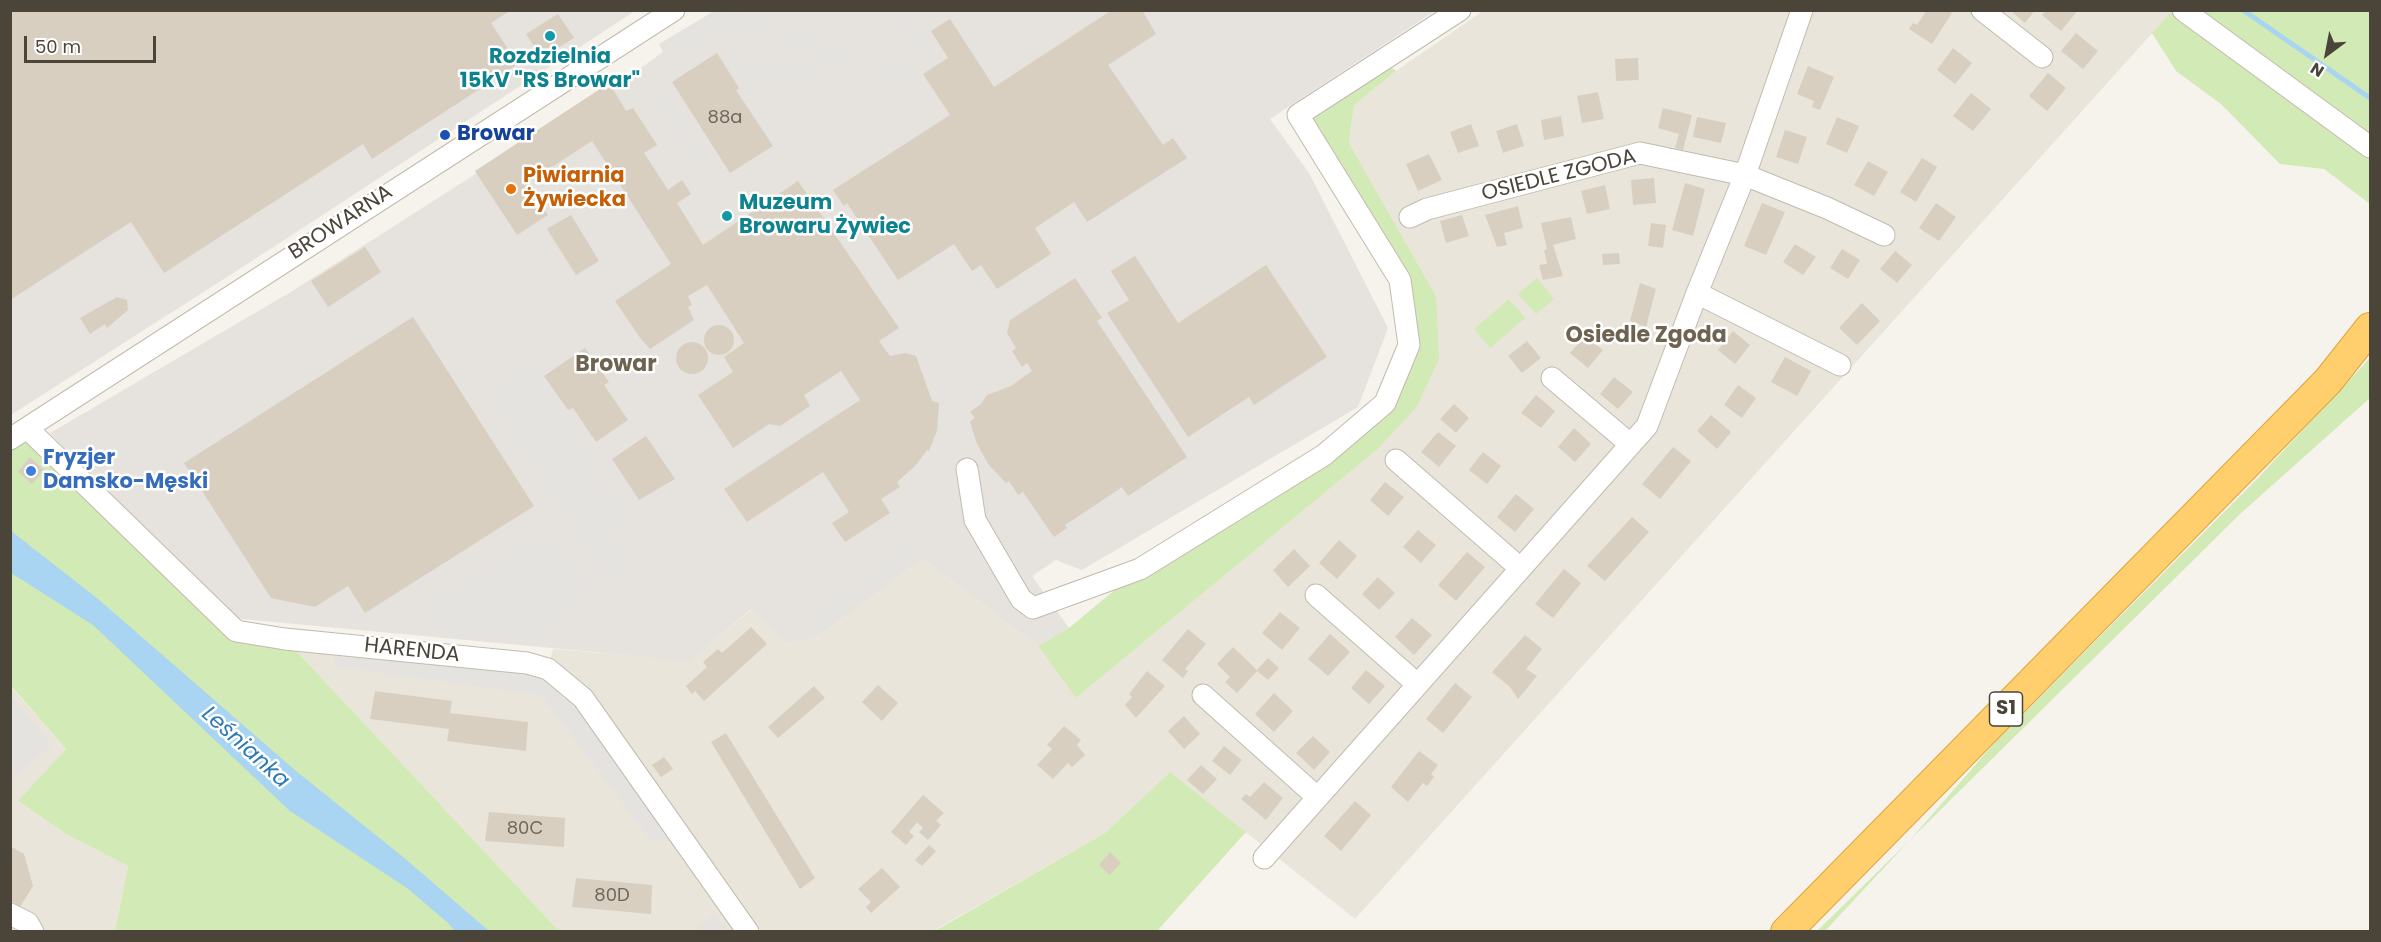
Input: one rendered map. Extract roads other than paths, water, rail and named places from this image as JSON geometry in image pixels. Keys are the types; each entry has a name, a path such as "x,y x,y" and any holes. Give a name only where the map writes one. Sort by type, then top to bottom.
{"highway":[{"name":"S1","path":"1786,932 2320,389 2370,328"}],"street":[{"name":"BROWARNA","path":"19,433 674,10"},
{"path":"967,470 975,520 1021,599 1033,608 1140,569 1324,455 1385,404 1409,345 1400,280 1299,115 1460,10"},
{"path":"1264,858 1647,426 1745,175 1802,10"},
{"path":"1982,10 2042,57"},
{"path":"2184,10 2370,147"},
{"name":"OSIEDLE ZGODA","path":"1410,217 1427,210 1640,153 1745,175 1827,208 1884,235"},
{"path":"1697,293 1840,365"},
{"path":"1552,378 1630,444"},
{"name":"HARENDA","path":"19,433 236,631 285,639 527,663 548,669 583,698 748,932"},
{"path":"1396,460 1520,568"},
{"path":"1316,596 1417,684"},
{"path":"1203,695 1317,797"},
{"path":"10,914 28,923 33,932"}],"water":[{"name":"Leśnianka","path":"11,531 98,599 296,771 403,857 489,931 455,931 407,888 290,811 93,625 11,573"}],"waterway":[{"path":"2243,10 2370,98"}],"place":[{"name":"Rozdzielnia 15kV \"RS Browar\"","path":"550,36"},
{"name":"Browar","path":"445,135"},
{"name":"Piwiarnia Żywiecka","path":"511,189"},
{"name":"Muzeum Browaru Żywiec","path":"727,216"},
{"name":"Fryzjer Damsko-Męski","path":"31,471"}],"district":[{"name":"Osiedle Zgoda","path":"1646,336"},
{"name":"Browar","path":"616,365"}]}
